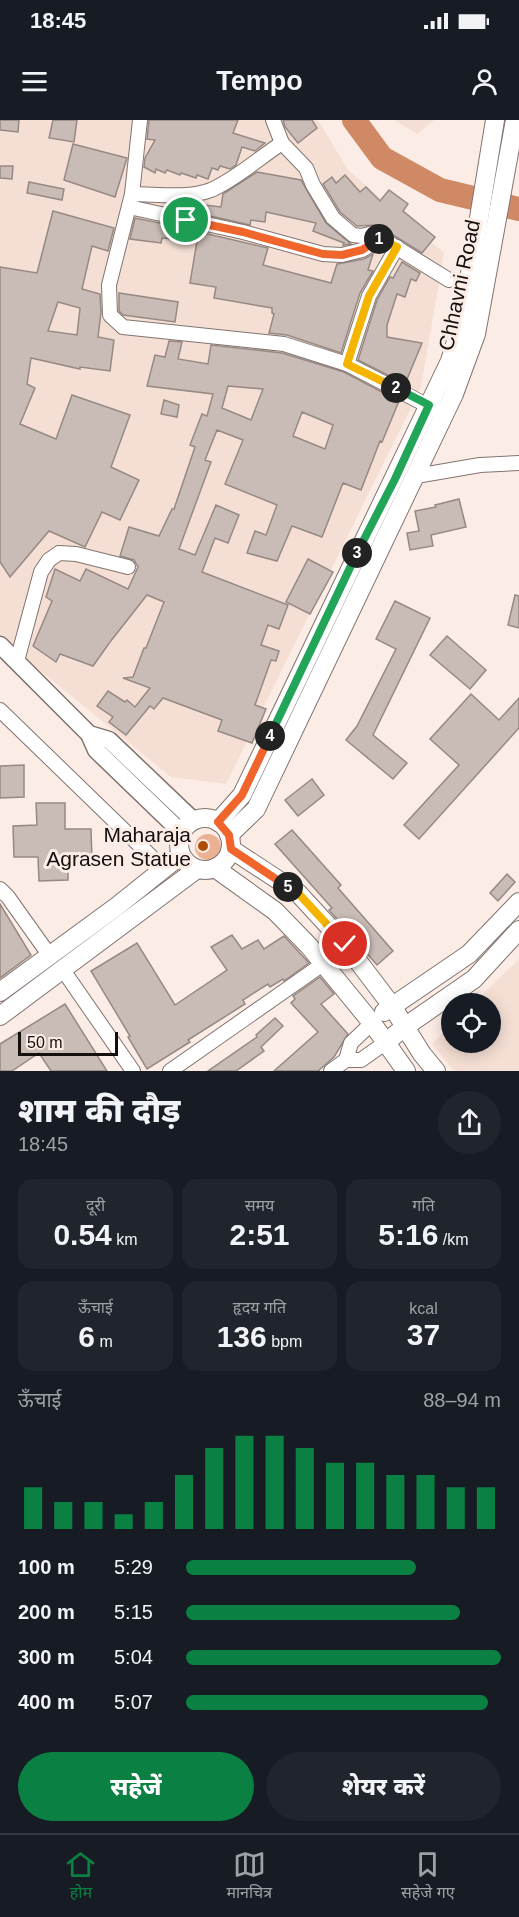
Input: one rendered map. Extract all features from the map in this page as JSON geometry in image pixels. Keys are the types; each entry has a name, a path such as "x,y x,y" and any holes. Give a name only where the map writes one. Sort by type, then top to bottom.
{"main road":[{"name":"Chhavni Road","path":"226,835 256,809 445,416 476,334 473,306 504,122"},
{"name":"Chhavni Road","path":"226,835 242,795 450,361 462,322 473,306"},
{"path":"406,1071 372,1023 323,963 275,911 206,869 191,866 182,855 179,845 188,827 210,819 226,835 298,893 345,944 392,1006 422,1054 436,1071"},
{"path":"0,1016 206,869 222,864 226,835"},
{"path":"0,992 182,855"},
{"path":"372,1023 392,1006 469,954 519,902"},
{"path":"385,1043 474,979 519,930"}],"street":[{"path":"140,120 130,200 109,285 110,315 123,327 284,344 347,364 429,405 445,416"},
{"path":"273,120 282,143 306,168 333,218 352,235 362,236 373,233 449,280"},
{"path":"130,200 187,195 211,190 282,143"},
{"path":"130,200 323,254 342,255 362,250 381,238"},
{"path":"347,364 369,296 397,247"},
{"path":"416,476 480,465 519,462"},
{"path":"17,662 41,572 49,560 59,553 76,554 128,567"},
{"path":"0,645 89,734 96,750 188,827"},
{"path":"0,710 164,869"},
{"path":"0,889 50,956"},
{"path":"170,1071 323,963"},
{"path":"63,970 133,1071"},
{"path":"332,1071 346,1060 351,1043 372,1023"},
{"path":"346,1060 361,1060 385,1043"}],"shaded area":[{"path":"0,120 318,120 348,170 444,253 421,387 226,784 171,777 0,638"},
{"path":"394,120 434,120 417,134"},
{"path":"208,834 217,838 221,847 217,856 208,860 199,856 195,847 199,838"},
{"path":"519,959 519,1071 454,1071 432,1044 441,1035 441,1053 501,1053 501,993 484,993"}],"building":[{"path":"0,120 19,120 18,132 0,130"},
{"path":"53,120 77,120 74,142 49,138"},
{"path":"149,120 238,120 233,133 265,143 255,151 242,147 236,165 230,169 220,166 218,170 212,168 208,179 197,175 196,178 181,173 180,175 167,170 165,173 156,169 155,173 144,167 145,158 155,140 147,139"},
{"path":"283,120 312,120 317,128 298,143 285,127"},
{"path":"73,144 127,158 115,197 64,180"},
{"path":"0,166 13,166 12,179 0,178"},
{"path":"257,172 301,180 326,223 351,244 343,245 344,243 313,231 316,223 266,212 265,222 251,220 250,225 197,213 205,205 221,207 223,194"},
{"path":"345,175 360,192 366,187 380,201 389,190 408,204 403,211 435,237 422,253 377,225 357,226 340,212 323,184 332,177 336,183"},
{"path":"29,182 64,189 62,200 27,193"},
{"path":"53,211 114,228 108,251 92,246 82,289 100,294 101,312 98,337 114,340 110,371 80,367 80,369 31,358 27,384 35,388 20,424 56,439 72,395 130,415 111,467 139,480 120,520 102,512 85,547 49,531 10,577 0,562 0,267 37,273","holes":["58,302 80,308 77,335 48,331"]},
{"path":"135,218 174,226 172,239 162,238 161,243 130,239"},
{"path":"195,231 268,248 263,265 331,283 337,264 364,259 373,254 368,270 373,271 360,293 341,353 287,335 269,333 274,314 272,308 214,298 216,287 190,283 197,241 194,240"},
{"path":"402,262 420,273 416,281 411,279 405,297 397,294 387,325 387,337 422,343 405,384 358,360 377,300"},
{"path":"119,293 178,302 175,322 123,315 119,311"},
{"path":"169,341 182,342 178,359 208,364 211,345 282,353 344,372 399,401 361,490 343,483 322,537 292,526 277,561 247,553 255,531 266,535 277,505 225,484 243,440 217,430 205,460 211,462 179,549 195,555 216,505 239,515 228,543 215,538 202,572 288,605 279,629 268,625 261,645 279,651 276,661 271,660 255,705 266,709 252,743 218,731 222,720 163,698 154,709 150,706 126,735 109,722 113,717 97,706 108,691 125,702 127,700 135,707 150,688 123,678 133,677 164,602 147,595 93,666 60,654 56,662 33,646 52,601 46,597 55,569 80,581 86,569 128,589 138,567 134,560 120,556 129,527 159,536 174,509 195,447 190,445 202,414 207,416 213,394 147,386 155,355 165,357","holes":["228,386 263,389 251,420 222,408","302,412 333,425 325,449 293,436"]},
{"path":"164,400 179,405 177,417 161,414"},
{"path":"459,499 466,527 431,535 433,546 410,550 407,533 419,531 415,511"},
{"path":"308,559 333,572 310,614 286,602"},
{"path":"515,595 519,596 519,628 508,625"},
{"path":"395,601 430,618 373,735 407,763 393,779 346,740 357,726 396,649 376,639"},
{"path":"447,636 486,670 470,689 430,655"},
{"path":"471,694 499,720 519,698 519,728 419,839 404,825 459,765 430,739"},
{"path":"24,765 24,797 0,798 0,766"},
{"path":"312,779 324,795 298,816 285,800"},
{"path":"36,803 65,803 65,829 91,829 92,861 68,862 68,880 39,881 38,857 14,857 13,826 37,825"},
{"path":"292,830 341,885 338,888 393,951 377,965 329,910 332,908 275,844"},
{"path":"507,874 515,882 498,901 490,893"},
{"path":"0,904 31,955 0,978"},
{"path":"232,935 242,949 258,940 264,949 284,936 309,963 284,981 283,979 270,987 268,984 243,1000 245,1004 147,1069 91,971 137,943 175,1005 227,970 211,947"},
{"path":"320,977 334,994 321,1004 348,1034 334,1057 318,1071 274,1071 318,1032 291,1003 295,999 293,996"},
{"path":"65,1004 107,1071 51,1071 39,1053 12,1071 0,1071 0,1044"},
{"path":"275,1018 283,1026 261,1047 264,1051 236,1071 208,1071 257,1037 256,1035"}],"waterway":[{"path":"354,120 382,158 440,190 519,209"}],"place":[{"name":"Maharaja Agrasen Statue","path":"203,846"}],"route":[{"path":"186,220 243,232 323,254 342,255 362,250 381,238 397,247 369,296 347,364 429,405 242,795 218,822 229,835 231,849 298,893 345,944"}]}
